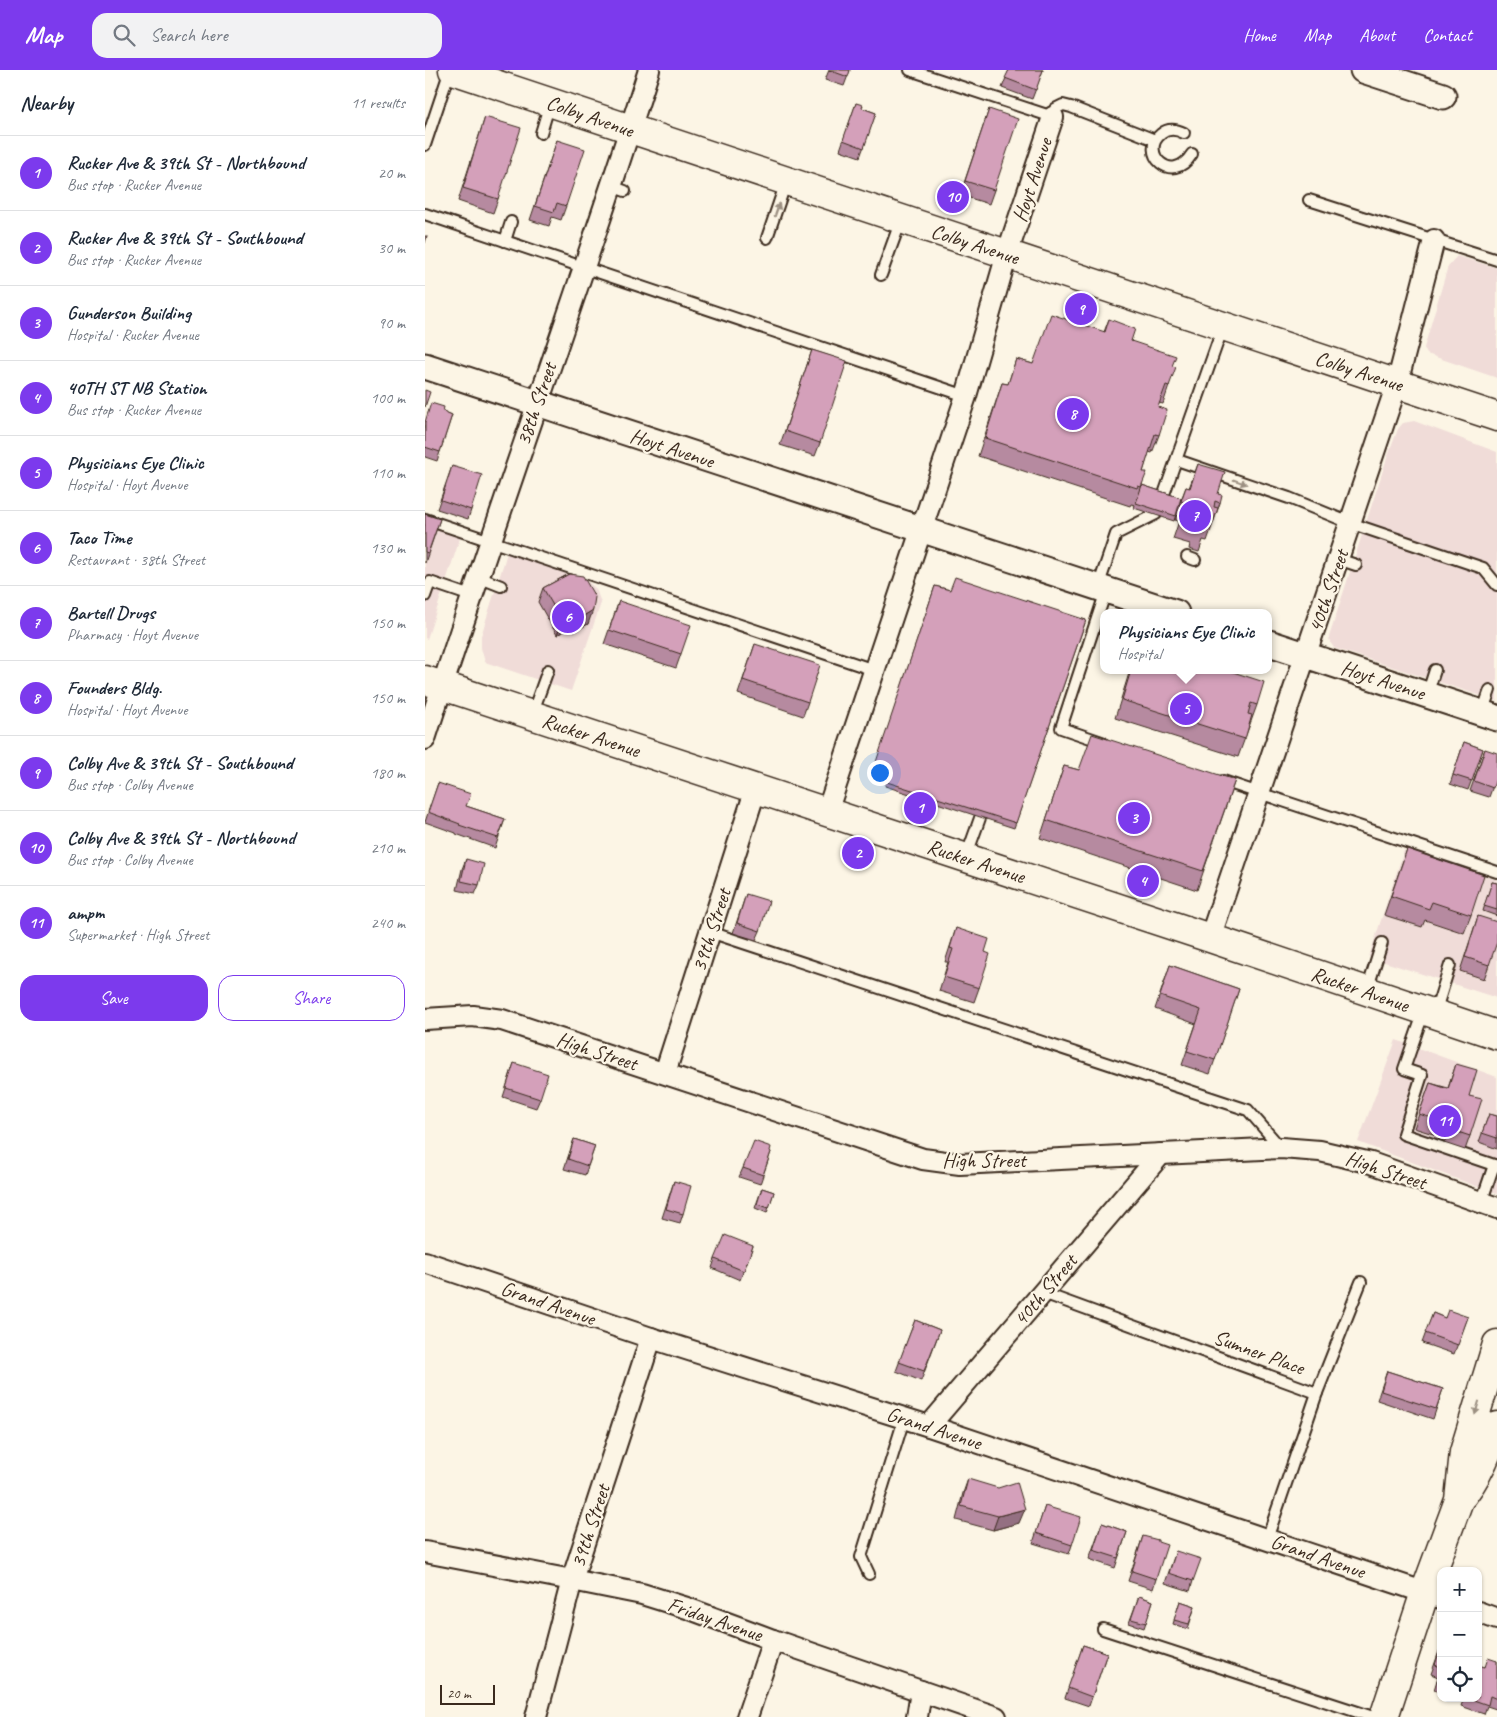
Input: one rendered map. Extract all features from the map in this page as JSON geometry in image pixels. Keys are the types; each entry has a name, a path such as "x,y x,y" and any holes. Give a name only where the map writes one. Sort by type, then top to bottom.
{"main road":[{"name":"Colby Avenue","path":"451,70 1497,417"},
{"name":"Rucker Avenue","path":"434,683 1211,938 1497,1035"},
{"path":"1384,1717 1433,1595 1459,1500 1464,1452 1497,1344"},
{"path":"1459,1500 1489,1464 1497,1426"}],"street":[{"name":"38th Street","path":"425,739 434,683 478,577 584,267 618,189 630,129 649,70"},
{"path":"1363,70 1443,96"},
{"name":"Hoyt Avenue","path":"827,812 920,530 945,479 966,396 1007,254 1053,117"},
{"name":"40th Street","path":"1211,938 1306,655 1347,562 1350,523 1397,384 1434,240"},
{"name":"Hoyt Avenue","path":"425,366 1164,609"},
{"name":"Hoyt Avenue","path":"1272,643 1427,695 1490,707"},
{"name":"39th Street","path":"665,1072 756,788"},
{"name":"High Street","path":"425,1019 473,1016 502,1020 665,1072 923,1159 960,1164 1281,1148 1320,1151 1371,1163 1489,1206"},
{"name":"40th Street","path":"929,1426 1161,1154"},
{"name":"Grand Avenue","path":"425,1262 651,1338 929,1426 1433,1595"},
{"name":"39th Street","path":"536,1717 572,1580 651,1338"},
{"name":"Friday Avenue","path":"425,1552 642,1594 996,1717"},
{"path":"1482,1613 1497,1618"},
{"path":"747,1717 773,1640"},
{"path":"917,1717 921,1691"}],"lane":[{"path":"425,146 451,70"},
{"path":"910,70 1053,117 1055,109 1063,104 1155,140"},
{"path":"541,133 551,102"},
{"path":"1183,133 1171,130 1159,135 1155,140 1154,152 1156,158 1165,166 1177,168 1183,165 1192,154"},
{"path":"767,238 786,181"},
{"path":"1309,200 1497,260"},
{"path":"425,214 966,396"},
{"path":"881,275 901,219"},
{"path":"505,241 511,222"},
{"path":"1163,497 1223,326"},
{"path":"1177,460 1289,498 1350,523 1483,568 1497,585"},
{"path":"1107,744 1061,728 1102,589 1116,534 1156,514"},
{"path":"425,519 875,670"},
{"path":"478,577 501,586"},
{"path":"425,596 429,582 471,596"},
{"path":"532,715 548,670"},
{"path":"1427,695 1435,670"},
{"path":"1210,777 1497,872"},
{"path":"966,858 980,818"},
{"path":"710,932 1248,1110 1281,1148"},
{"path":"1367,991 1382,943"},
{"path":"1450,965 1404,1069 1422,1075 1403,1134 1495,1166 1489,1206"},
{"path":"1317,1393 1361,1282"},
{"name":"Sumner Place","path":"1043,1293 1317,1393 1267,1539"},
{"path":"869,1574 861,1557 904,1418"},
{"path":"1103,1629 1373,1717"}],"shaded area":[{"path":"1457,256 1497,268 1497,378 1427,354 1424,348 1448,266"},
{"path":"1414,421 1497,452 1497,701 1334,648 1330,642 1329,637 1398,429 1403,423"},
{"path":"425,516 463,529 427,639 425,638"},
{"path":"507,553 587,581 596,589 601,603 571,691 485,662 481,648 481,636"},
{"path":"1404,850 1497,880 1497,998 1369,957"},
{"path":"1396,1040 1497,1077 1497,1194 1358,1142"}],"building":[{"path":"829,70 850,70 848,77"},
{"path":"1009,70 1043,70 1036,90 1005,78"},
{"path":"856,103 863,105 862,108 876,113 864,148 843,140"},
{"path":"989,109 1018,119 994,190 965,181"},
{"path":"485,117 521,128 498,199 463,188"},
{"path":"557,140 585,149 566,206 557,203 554,212 535,206"},
{"path":"1051,314 1105,332 1109,319 1135,329 1131,341 1176,356 1172,366 1176,367 1169,386 1166,385 1158,407 1167,410 1159,435 1155,434 1143,472 1147,472 1141,487 1138,486 1137,488 985,438 1002,383 1008,384 1016,359 1033,364"},
{"path":"812,350 847,361 820,443 785,431"},
{"path":"425,390 430,392 425,407"},
{"path":"431,403 444,407 443,411 452,415 440,452 425,447 425,422"},
{"path":"1198,464 1225,472 1218,494 1222,495 1220,503 1215,501 1214,507 1218,508 1213,523 1209,522 1205,534 1195,531 1197,526 1179,521 1185,503 1181,501 1186,487 1190,488"},
{"path":"452,466 482,475 471,510 441,500"},
{"path":"1142,485 1181,498 1176,516 1136,503"},
{"path":"425,514 440,519 428,553 425,552"},
{"path":"569,574 583,576 595,597 593,610 580,618 577,613 562,621 543,588"},
{"path":"955,577 1086,620 1016,823 887,782 890,767 876,762 935,586 950,590"},
{"path":"619,601 691,625 681,654 609,630"},
{"path":"755,644 820,665 808,702 743,680"},
{"path":"1130,674 1239,674 1264,682 1257,705 1251,703 1248,714 1252,715 1245,739 1122,700"},
{"path":"1092,734 1235,780 1203,871 1046,820 1064,766 1079,770"},
{"path":"1464,742 1483,749 1472,781 1453,775"},
{"path":"1485,749 1497,753 1497,775 1493,788 1474,781"},
{"path":"438,783 471,794 466,806 505,819 498,838 428,812"},
{"path":"1407,849 1484,875 1471,915 1432,902 1429,909 1391,896"},
{"path":"466,859 484,864 479,885 461,881"},
{"path":"1492,882 1497,883 1497,910 1484,906"},
{"path":"746,894 769,901 760,931 737,923"},
{"path":"1478,916 1497,922 1497,942 1489,965 1465,957"},
{"path":"956,928 989,939 985,952 990,954 979,988 944,977 953,949 950,948"},
{"path":"1170,965 1239,989 1215,1060 1187,1051 1201,1010 1160,996"},
{"path":"514,1063 548,1074 540,1099 506,1088"},
{"path":"1456,1064 1477,1070 1469,1096 1482,1099 1470,1136 1449,1129 1451,1124 1419,1114 1430,1083 1448,1089"},
{"path":"1489,1114 1497,1116 1497,1138 1482,1133"},
{"path":"574,1139 595,1146 588,1166 568,1159"},
{"path":"754,1141 771,1147 763,1175 743,1168"},
{"path":"674,1181 691,1186 683,1214 666,1209"},
{"path":"762,1188 774,1192 769,1208 757,1204"},
{"path":"725,1235 753,1246 744,1271 715,1259"},
{"path":"1448,1310 1468,1317 1458,1345 1425,1333 1433,1313 1445,1318"},
{"path":"915,1320 940,1330 924,1371 899,1362"},
{"path":"1387,1371 1443,1389 1436,1409 1381,1391"},
{"path":"968,1479 998,1488 1017,1482 1025,1509 998,1516 961,1506"},
{"path":"1045,1506 1081,1517 1072,1545 1036,1533"},
{"path":"1102,1523 1127,1532 1118,1558 1093,1550"},
{"path":"1143,1536 1158,1540 1158,1542 1167,1545 1156,1579 1132,1571"},
{"path":"1176,1551 1201,1559 1193,1581 1169,1573"},
{"path":"1139,1596 1153,1601 1146,1623 1131,1619"},
{"path":"1180,1601 1195,1606 1189,1624 1174,1620"},
{"path":"1083,1645 1107,1653 1092,1697 1068,1688"},
{"path":"1488,1658 1497,1661 1497,1699 1490,1696 1488,1705 1479,1702 1482,1702 1482,1666 1485,1667"}],"place":[{"name":"Colby Ave & 39th St - Northbound","path":"953,197"},
{"name":"Colby Ave & 39th St - Southbound","path":"1081,309"},
{"name":"Founders Bldg.","path":"1073,414"},
{"name":"Bartell Drugs","path":"1195,516"},
{"name":"Taco Time","path":"568,617"},
{"name":"Physicians Eye Clinic","path":"1186,709"},
{"name":"Rucker Ave & 39th St - Northbound","path":"920,808"},
{"name":"Gunderson Building","path":"1134,818"},
{"name":"Rucker Ave & 39th St - Southbound","path":"858,853"},
{"name":"40TH ST NB Station","path":"1143,881"},
{"name":"ampm","path":"1445,1121"}]}
